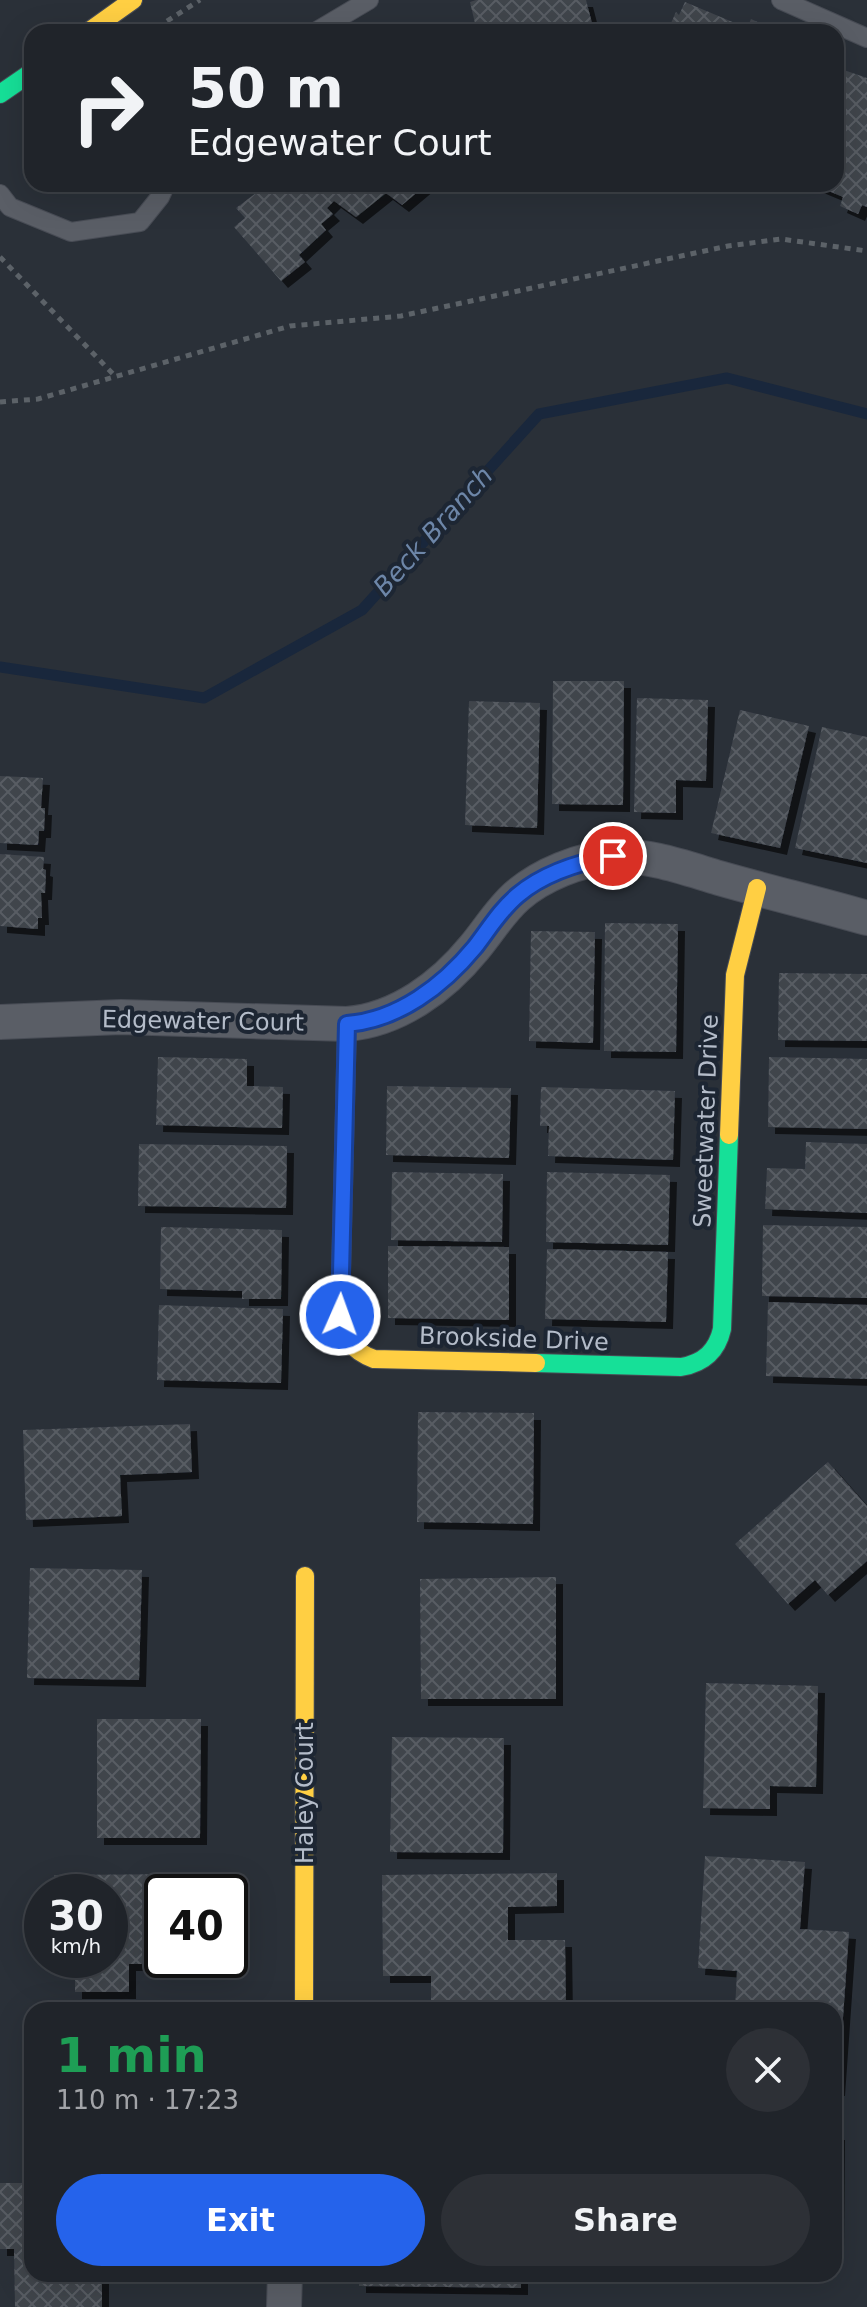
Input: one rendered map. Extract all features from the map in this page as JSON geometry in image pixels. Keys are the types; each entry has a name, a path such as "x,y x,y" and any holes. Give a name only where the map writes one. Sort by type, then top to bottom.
{"street":[{"path":"99,24 133,0"},
{"path":"0,94 24,78"},
{"name":"Edgewater Court","path":"0,1022 121,1017 347,1024 369,1022 423,996 453,973 497,917 517,896 537,882 586,861 613,856 678,866 867,918"},
{"name":"Sweetwater Drive","path":"711,1354 718,1347 722,1329 735,975 757,888"},
{"name":"Brookside Drive","path":"347,1024 340,1315 346,1338 355,1350 374,1359 681,1367 699,1364 711,1354"},
{"name":"Haley Court","path":"304,2002 305,1576"},
{"path":"284,2307 285,2282"}],"lane":[{"path":"328,24 369,0"},
{"path":"781,0 835,24"},
{"path":"844,28 867,38"},
{"path":"0,194 10,207 71,232 140,222 162,192"}],"path":[{"path":"162,24 200,0"},
{"path":"0,402 38,399 290,326 401,316 728,246 781,239 867,251"},
{"path":"0,257 115,376"}],"building":[{"path":"586,0 592,24 475,24 470,2"},
{"path":"685,2 737,24 671,24 676,12 679,15"},
{"path":"844,70 867,78 867,207 862,205 858,214 840,206 843,197 831,192 844,192"},
{"path":"417,192 402,205 386,193 356,217 334,201 327,208 333,214 321,224 326,230 299,255 305,262 281,281 234,227 245,218 236,208 256,193"},
{"path":"553,681 624,681 623,805 552,804"},
{"path":"637,698 708,700 706,781 676,780 676,813 634,812"},
{"path":"469,701 540,703 537,828 465,825"},
{"path":"740,710 809,726 780,848 711,833"},
{"path":"822,727 867,737 867,863 795,848"},
{"path":"0,776 43,778 41,808 45,808 44,831 39,831 38,845 0,843"},
{"path":"0,854 44,857 45,893 41,893 42,918 38,918 38,929 0,926"},
{"path":"605,923 678,924 676,1052 604,1051"},
{"path":"531,931 595,932 593,1043 529,1041"},
{"path":"779,973 867,974 867,1041 778,1040"},
{"path":"158,1057 247,1059 247,1086 283,1087 282,1128 156,1125"},
{"path":"769,1057 867,1059 867,1129 768,1127"},
{"path":"387,1086 511,1088 509,1158 386,1155"},
{"path":"541,1087 675,1091 673,1160 548,1156 549,1126 540,1126"},
{"path":"806,1142 867,1144 867,1213 765,1209 767,1168 805,1169"},
{"path":"139,1144 287,1146 286,1208 138,1206"},
{"path":"392,1172 503,1174 502,1242 391,1240"},
{"path":"547,1172 670,1175 668,1245 546,1242"},
{"path":"763,1225 867,1227 867,1298 762,1296"},
{"path":"161,1227 282,1230 281,1299 242,1299 242,1291 160,1289"},
{"path":"388,1246 509,1247 509,1320 388,1318"},
{"path":"547,1249 668,1252 666,1322 545,1319"},
{"path":"768,1302 867,1305 867,1379 766,1376"},
{"path":"159,1305 283,1309 281,1383 157,1380"},
{"path":"418,1412 534,1413 533,1524 417,1522"},
{"path":"190,1424 192,1472 120,1475 122,1516 26,1520 23,1430"},
{"path":"828,1462 867,1506 867,1561 828,1595 815,1580 788,1604 735,1544"},
{"path":"30,1568 142,1570 139,1680 27,1678"},
{"path":"556,1577 556,1699 421,1699 420,1579"},
{"path":"706,1683 818,1686 816,1787 770,1786 770,1809 703,1808"},
{"path":"97,1719 201,1719 200,1838 97,1838"},
{"path":"392,1737 504,1738 503,1853 390,1852"},
{"path":"705,1856 805,1862 800,1929 849,1932 842,2032 842,2002 735,2002 737,1971 698,1968"},
{"path":"557,1873 557,1906 508,1907 508,1940 565,1940 566,2002 431,2002 431,1976 383,1976 382,1875"},
{"path":"128,1874 144,1874 144,1964 129,1964 129,1992 75,1992 75,1978 128,1978"},
{"path":"0,2183 24,2183 24,2282 102,2282 102,2307 15,2307 14,2249 0,2249"},
{"path":"359,2282 521,2282 521,2288 359,2286"}],"waterway":[{"name":"Beck Branch","path":"0,667 204,698 362,610 539,414 727,378 867,414"}],"traffic: fast":[{"path":"0,94 24,78"},
{"path":"536,1363 681,1367 703,1359 713,1350 722,1329 729,1135"}],"traffic: slow":[{"path":"99,24 133,0"},
{"path":"729,1135 735,975 757,888"},
{"path":"347,1024 340,1315 346,1336 360,1352 374,1359 536,1363"},
{"path":"304,2002 305,1576"}],"route":[{"path":"340,1315 347,1024 369,1022 423,996 453,973 497,917 517,896 537,882 586,861 613,856"}]}
